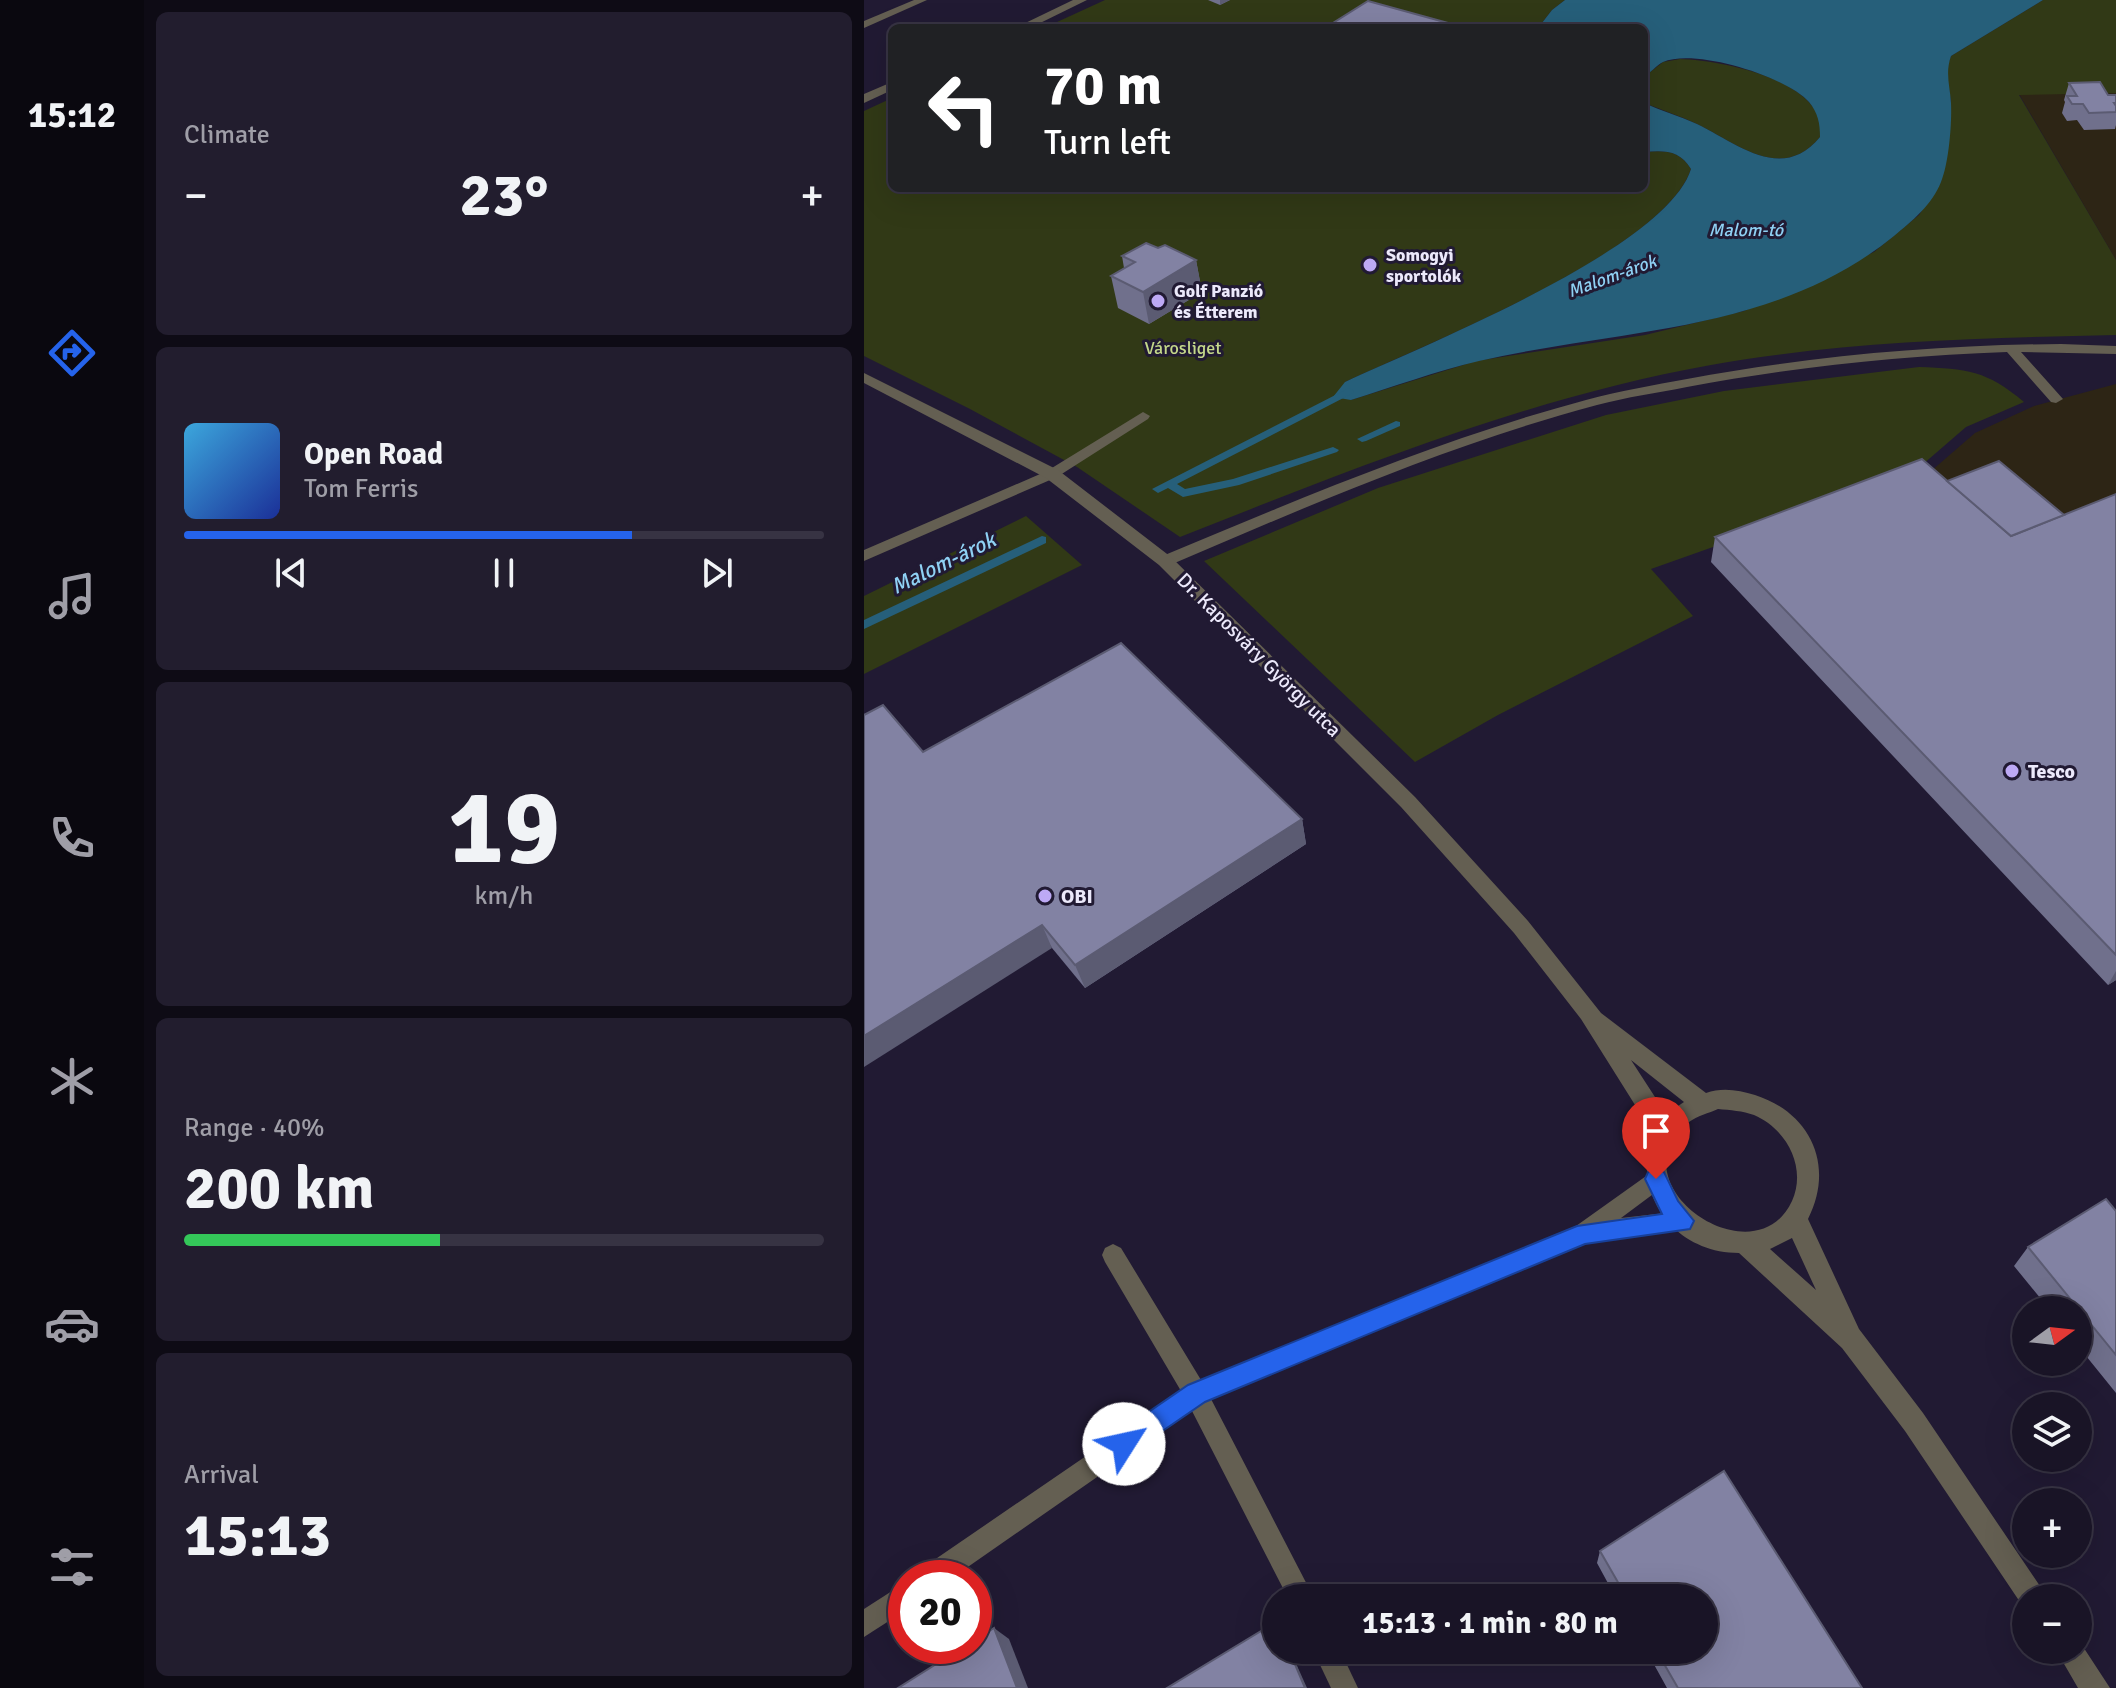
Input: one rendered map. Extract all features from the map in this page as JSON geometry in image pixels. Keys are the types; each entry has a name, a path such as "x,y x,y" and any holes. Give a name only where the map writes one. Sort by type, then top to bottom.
{"street":[{"path":"1030,24 1082,0"},
{"path":"864,99 888,88"},
{"name":"Dr. Kaposváry György utca","path":"864,377 1052,474 1165,561 1408,802 1521,927 1589,1012 1663,1129"},
{"name":"Dr. Kaposváry György utca","path":"1589,1012 1702,1103"},
{"path":"1717,1099 1743,1101 1768,1110 1796,1135 1804,1150 1810,1174 1807,1198 1796,1219 1768,1238 1746,1243 1723,1241 1701,1234 1683,1221 1666,1201 1656,1179 1654,1159 1663,1129 1684,1110 1702,1103 1717,1099"},
{"path":"1796,1219 1851,1339"},
{"path":"1746,1243 1851,1339 1914,1422 2024,1584"}],"lane":[{"path":"864,25 922,0"},
{"path":"1165,561 1371,475 1480,436 1592,402 1732,374 1842,360 2012,350 2116,350"},
{"path":"2012,350 2056,399"},
{"path":"865,555 1052,474 1143,416"},
{"path":"956,1560 1196,1394 1584,1233 1656,1179"},
{"path":"1584,1233 1683,1221"},
{"path":"1113,1255 1196,1394 1294,1584"},
{"path":"864,1624 888,1607"},
{"path":"1333,1664 1345,1688"}],"shaded area":[{"path":"2116,93 2116,260 2019,94"},
{"path":"2116,384 2116,516 2072,534 1915,485 1975,433 2034,406"}],"green space":[{"path":"1105,0 1565,0 1541,24 1053,24"},
{"name":"Városliget","path":"2043,0 2116,0 2116,93 2019,95 2116,260 2116,335 1963,339 1862,346 1761,357 1642,379 1575,396 1441,438 1180,537 1077,467 864,356 864,111 888,100 888,192 1648,192 1648,152 1671,153 1687,163 1691,169 1672,200 1637,232 1538,292 1345,382 1351,400 1476,361 1645,335 1744,311 1874,252 1919,215 1941,181 1951,102 1946,69 1951,56"},
{"path":"1680,59 1716,63 1779,82 1811,104 1820,120 1820,137 1791,157 1775,158 1744,149 1697,124 1648,105 1648,74 1663,62"},
{"path":"1919,367 1950,369 1987,377 2024,402 1966,427 1907,478 1651,569 1693,616 1498,715 1415,762 1204,561 1378,488 1606,415 1724,391"},
{"path":"1026,516 1082,565 864,674 864,596"}],"water":[{"name":"Malom-tó","path":"1565,0 2043,0 1951,56 1948,74 1951,111 1949,143 1944,174 1937,190 1908,224 1847,268 1798,292 1747,310 1695,323 1479,361 1351,400 1333,397 1345,382 1483,319 1591,262 1638,231 1672,200 1691,169 1677,155 1648,152 1648,105 1697,124 1744,149 1775,158 1791,157 1820,137 1815,110 1782,83 1740,67 1697,59 1663,62 1648,74 1648,24 1541,24"}],"building":[{"path":"1368,1 1448,23 1447,24 1331,24"},
{"path":"2100,82 2108,95 2116,95 2116,112 2089,113 2083,104 2072,104 2067,96 2077,96 2069,83"},
{"path":"1146,243 1158,248 1165,245 1196,260 1143,292 1111,276 1135,262 1122,256"},
{"name":"Tesco","path":"1922,459 2011,536 2116,494 2116,955 1715,537"},
{"path":"1999,461 2064,515 2011,536 1947,481"},
{"name":"OBI","path":"1121,643 1302,819 1075,965 1042,925 864,1036 864,715 883,705 923,752"},
{"path":"2106,1199 2116,1211 2116,1355 2092,1326 2092,1296 2068,1296 2028,1247"},
{"path":"1724,1471 1862,1688 1678,1688 1664,1664 1718,1664 1718,1584 1619,1584 1600,1551"},
{"path":"992,1629 1017,1688 898,1688 936,1664 992,1664"},
{"path":"1262,1630 1262,1664 1295,1664 1305,1688 1167,1688"}],"waterway":[{"name":"Malom-árok","path":"1158,489 1349,391"},
{"path":"1362,439 1396,424"},
{"path":"1170,484 1183,493 1235,482 1333,450"},
{"name":"Malom-árok","path":"864,625 1042,540"}],"place":[{"name":"Somogyi sportolók","path":"1370,265"},
{"name":"Golf Panzió és Étterem","path":"1158,301"},
{"name":"Tesco","path":"2012,771"},
{"name":"OBI","path":"1045,896"}],"route":[{"path":"1124,1444 1196,1394 1584,1233 1683,1221 1671,1209 1656,1179"}]}
